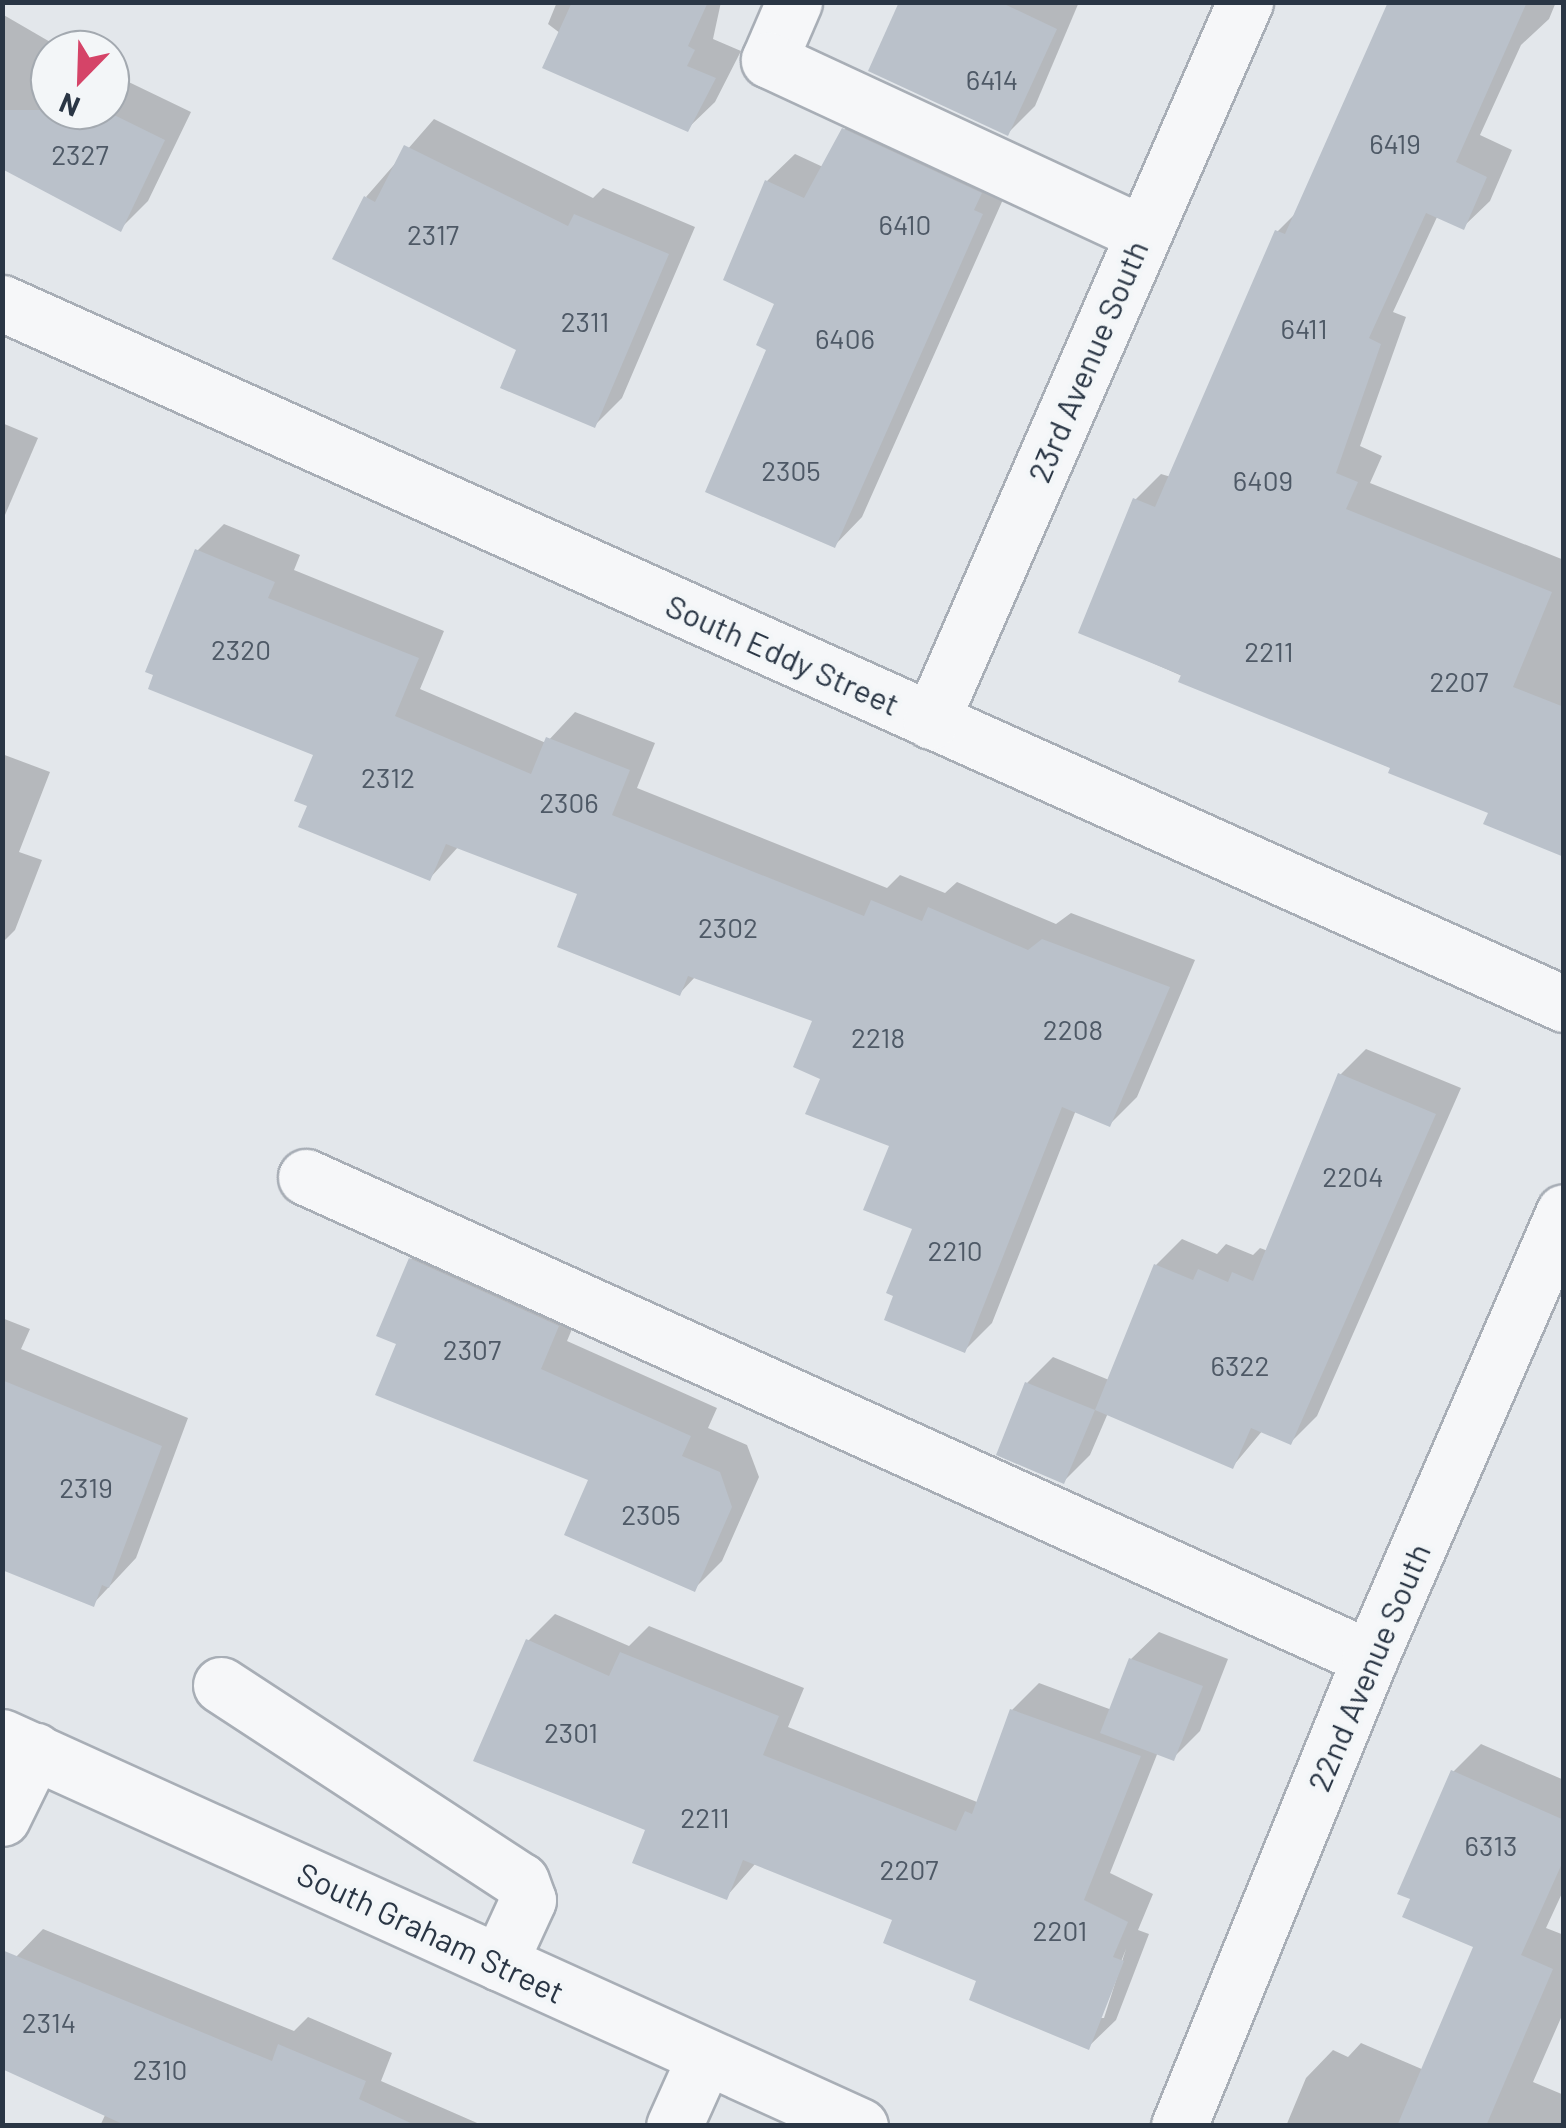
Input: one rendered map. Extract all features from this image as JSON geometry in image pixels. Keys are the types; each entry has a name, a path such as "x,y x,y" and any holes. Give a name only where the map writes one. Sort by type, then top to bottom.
{"street":[{"path":"794,2 769,60 1142,233"},
{"name":"23rd Avenue South","path":"931,721 1245,2"},
{"name":"South Eddy Street","path":"2,302 1564,1004"},
{"path":"306,1177 1370,1658"},
{"name":"22nd Avenue South","path":"1179,2126 1370,1658 1564,1212"},
{"path":"221,1685 522,1881 528,1900 499,1963"},
{"path":"2,1818 19,1744"},
{"name":"South Graham Street","path":"19,1744 860,2126"},
{"path":"674,2126 705,2057"}],"building":[{"path":"572,2 708,2 688,46 695,50 687,66 716,78 688,132 542,68"},
{"path":"899,2 1000,2 1057,29 1008,136 868,71"},
{"path":"1388,2 1527,2 1456,162 1487,177 1464,230 1426,213 1369,338 1381,344 1336,473 1358,482 1346,509 1552,592 1513,687 1564,707 1564,857 1483,824 1488,813 1388,773 1390,768 1178,682 1181,675 1078,633 1133,498 1155,507 1275,230 1285,234"},
{"path":"2,110 30,110 30,130 130,130 130,123 165,140 121,232 2,169"},
{"path":"842,128 982,193 974,210 983,214 835,548 705,492 766,350 756,345 774,304 723,280 765,180 804,198"},
{"path":"404,145 568,226 574,214 669,254 595,428 500,388 516,350 332,259 364,196 375,202"},
{"path":"195,549 275,582 268,598 419,658 395,716 531,774 546,737 630,770 612,815 864,916 871,900 922,921 928,907 1028,950 1042,939 1170,987 1110,1127 1062,1107 965,1353 884,1320 893,1296 886,1293 912,1229 863,1210 889,1146 805,1114 820,1079 793,1067 812,1021 688,976 680,996 557,947 577,894 446,844 430,881 298,827 307,806 294,801 313,755 148,689 153,675 145,672"},
{"path":"1338,1073 1436,1114 1291,1445 1251,1428 1233,1469 1095,1410 1154,1264 1193,1280 1198,1269 1228,1282 1232,1272 1253,1281"},
{"path":"409,1258 559,1326 541,1369 691,1436 682,1456 720,1472 732,1507 695,1592 564,1535 588,1480 375,1395 396,1344 376,1336"},
{"path":"2,1380 162,1446 109,1588 102,1585 94,1607 2,1570"},
{"path":"1025,1382 1095,1410 1064,1484 996,1455"},
{"path":"526,1639 609,1676 620,1652 779,1716 763,1755 956,1831 965,1811 972,1814 1010,1709 1141,1756 1084,1900 1128,1922 1113,1957 1124,1961 1089,2050 969,2000 976,1981 883,1943 892,1920 743,1860 727,1900 632,1863 645,1830 473,1761"},
{"path":"1129,1658 1203,1686 1174,1761 1100,1733"},
{"path":"1451,1770 1564,1820 1564,1859 1521,1955 1553,1969 1486,2126 1397,2126 1473,1947 1402,1917 1410,1899 1397,1894"},
{"path":"2,1950 272,2061 278,2044 366,2081 359,2099 417,2126 127,2126 2,2069"}]}
